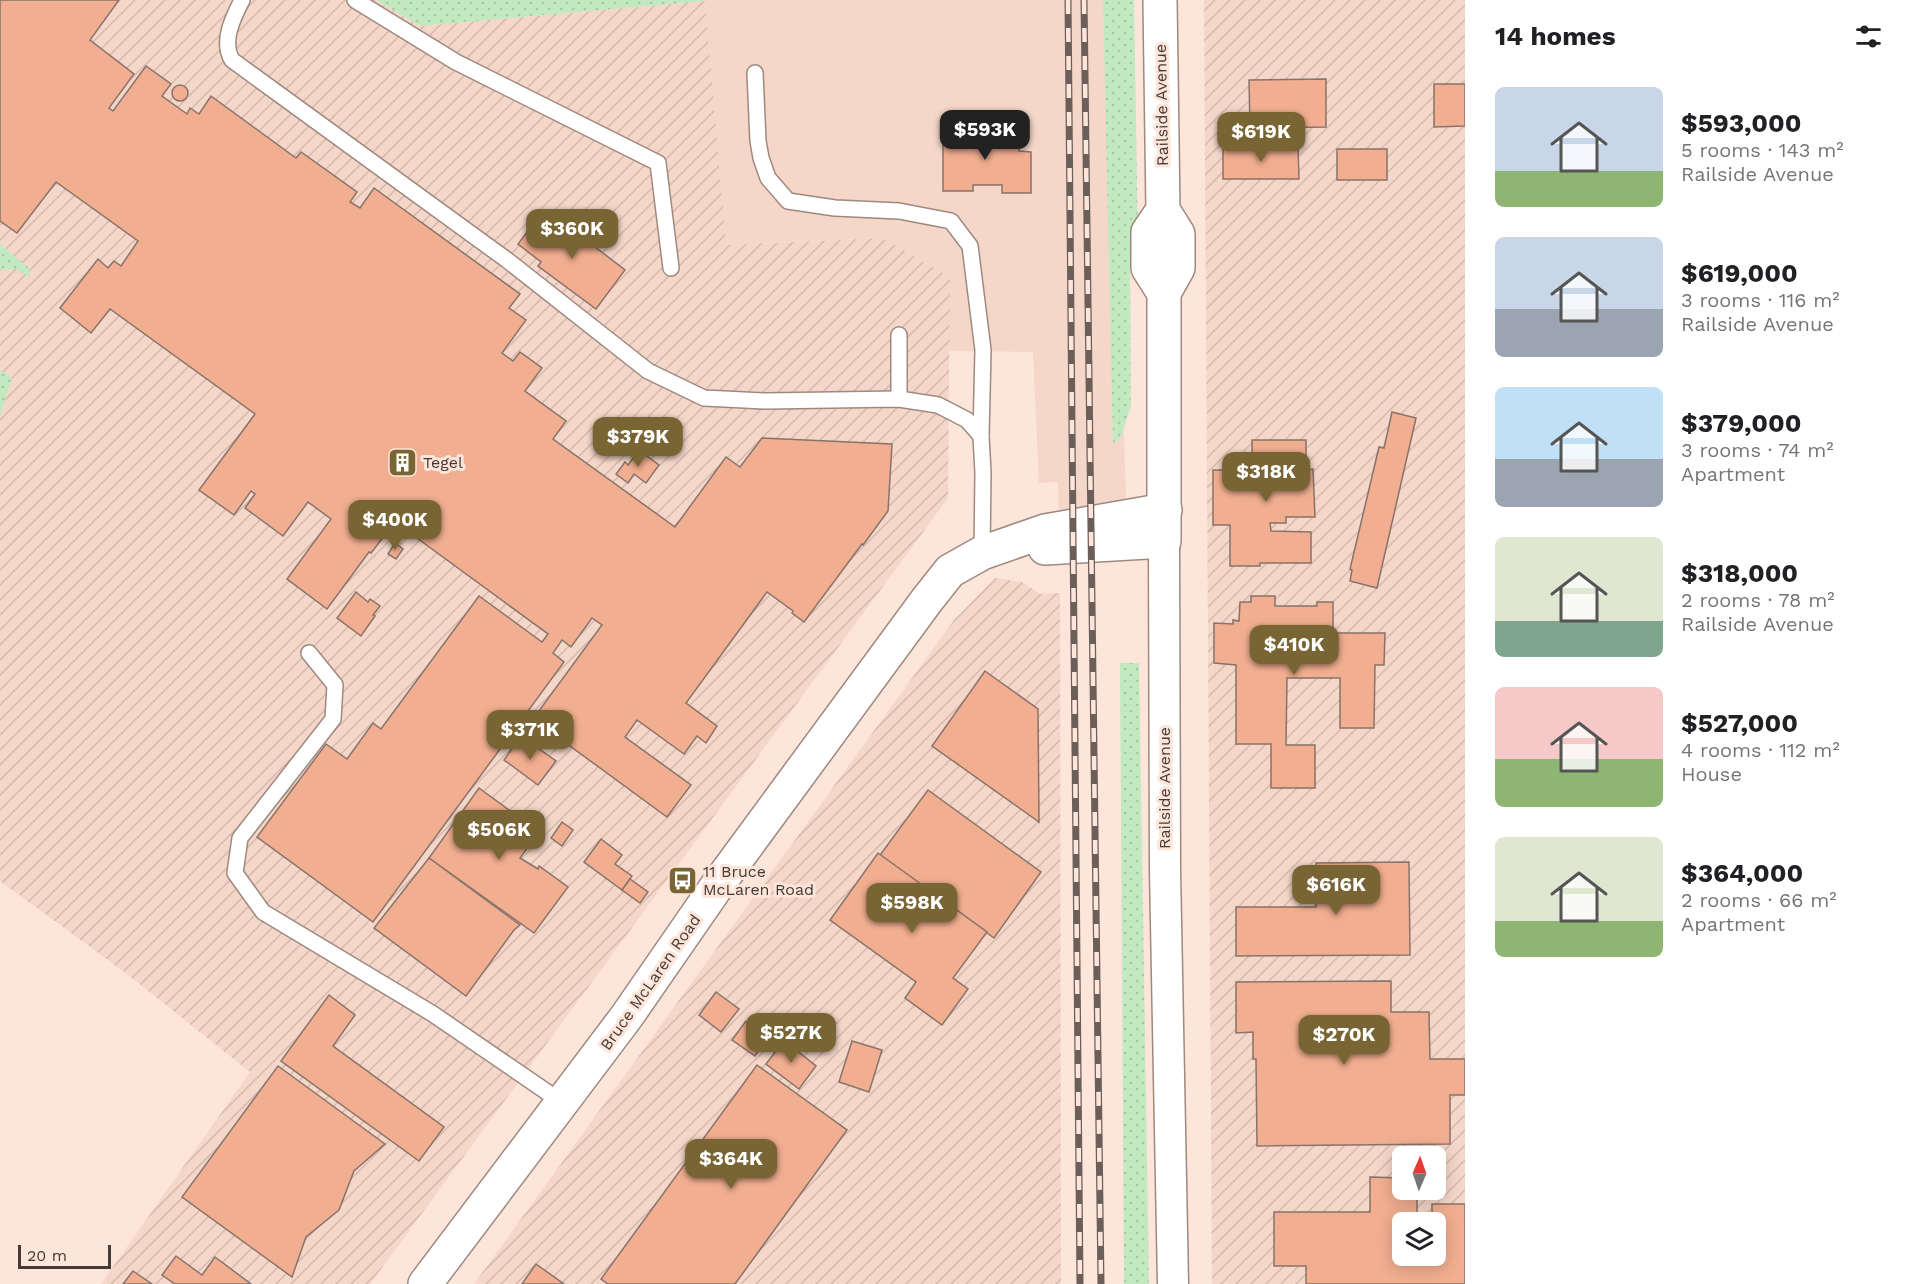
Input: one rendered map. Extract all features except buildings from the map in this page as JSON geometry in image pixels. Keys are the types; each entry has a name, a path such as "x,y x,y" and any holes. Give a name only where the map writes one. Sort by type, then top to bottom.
{"main road":[{"name":"Railside Avenue","path":"1160,0 1163,210 1178,234 1178,268 1164,292 1165,525"},
{"name":"Bruce McLaren Road","path":"425,1284 627,1016 719,883 950,572 987,551 1045,531 1165,525"}],"street":[{"name":"Railside Avenue","path":"1165,525 1164,859 1173,1284"}],"lane":[{"path":"242,0 231,20 226,49 232,60 507,260 648,371 704,398 765,402 898,399 938,405 967,420 981,436"},
{"path":"354,0 456,62 658,163 670,268"},
{"path":"755,73 761,158 768,178 788,201 899,211 951,221 970,246 983,351 981,436 987,551"},
{"path":"898,399 899,335"},
{"path":"309,653 335,685 333,719 240,838 235,873 263,912 433,1014 562,1103"}],"shaded area":[{"path":"0,0 376,0 420,26 705,1 726,245 883,238 950,277 948,498 370,1284 101,1284 250,1072 123,971 0,881"},
{"path":"705,0 1110,0 1126,499 1059,513 1058,482 1039,483 1033,352 948,351 950,277 883,238 725,245"},
{"path":"1204,0 1465,0 1465,1284 1212,1284"},
{"path":"995,578 1022,582 1040,594 1060,593 1061,1284 474,1284 954,620"}],"green space":[{"path":"376,0 705,0 705,1 420,26"},
{"path":"1103,0 1134,0 1138,245 1130,246 1131,406 1121,436 1113,445"},
{"path":"0,244 29,268 30,278 16,269 0,270"},
{"path":"0,370 12,378 0,416"},
{"path":"1120,663 1139,663 1149,1284 1124,1284"}],"railway":[{"path":"1068,0 1080,1284"},
{"path":"1084,0 1101,1284"}],"place":[{"name":"Tegel","path":"402,462"},
{"name":"11 Bruce McLaren Road","path":"682,880"}]}
